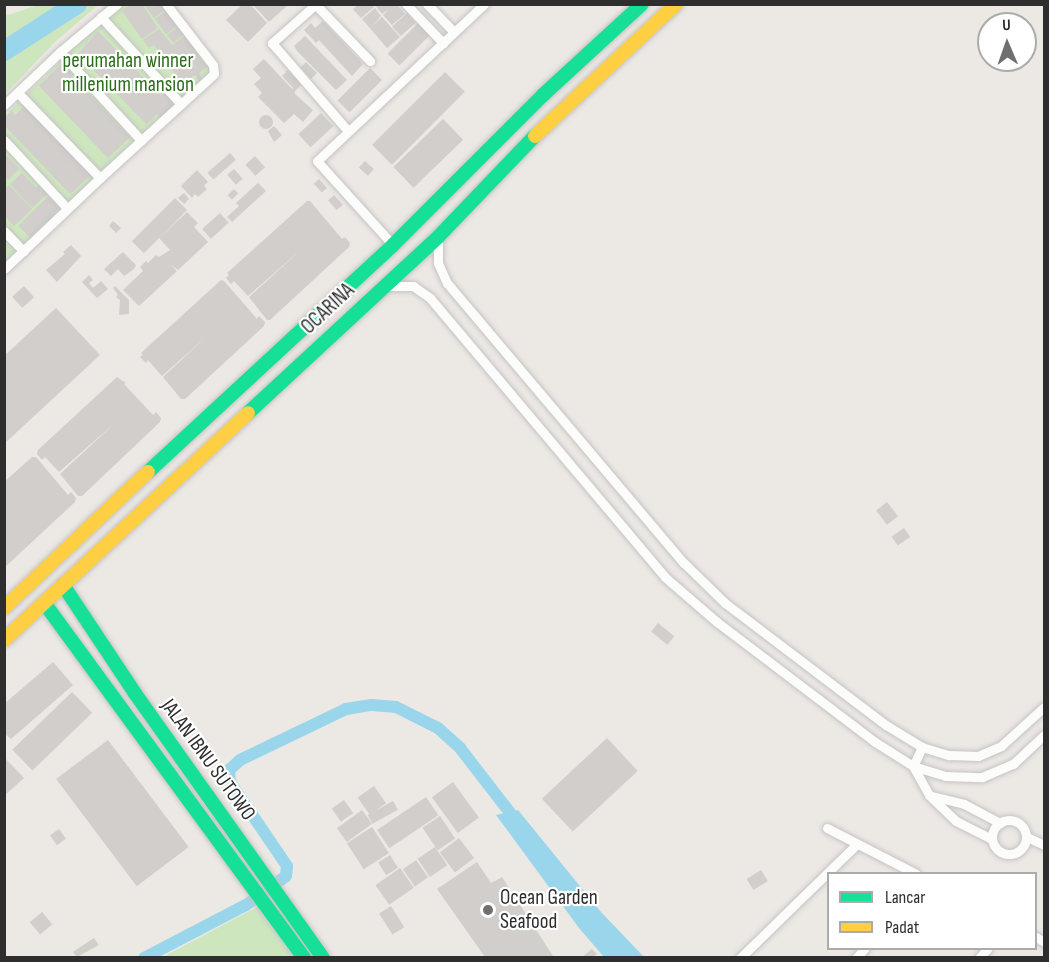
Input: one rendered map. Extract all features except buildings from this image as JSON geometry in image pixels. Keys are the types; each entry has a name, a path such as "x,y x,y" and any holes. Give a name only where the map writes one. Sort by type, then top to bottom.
{"main road":[{"name":"OCARINA","path":"4,608 183,438 393,245 543,95 642,4"},
{"name":"OCARINA","path":"4,640 438,237 559,111 675,4"},
{"path":"543,95 559,111"},
{"name":"JALAN IBNU SUTOWO","path":"63,585 134,692 261,870 275,903 304,957"},
{"name":"JALAN IBNU SUTOWO","path":"45,604 248,878 275,903 323,957"}],"street":[{"path":"4,105 60,52 117,4"},
{"path":"6,265 214,74 214,70 166,4"},
{"path":"406,4 442,43"},
{"path":"427,4 454,32"},
{"path":"393,245 316,161 484,4"},
{"path":"348,131 272,44 272,41 316,5 370,61"},
{"path":"101,16 180,104"},
{"path":"60,52 141,140"},
{"path":"18,93 100,178"},
{"path":"4,140 68,208"},
{"path":"4,231 23,251"},
{"path":"438,237 438,263 447,284 684,563 724,603 886,725 922,747 949,755 978,756 1001,746 1044,707"},
{"path":"384,286 413,286 430,298 666,578 717,622 874,742 913,766 945,776 982,777 1013,764 1044,735"},
{"path":"778,668 790,652"},
{"path":"913,766 922,747"},
{"path":"913,766 929,795 956,821 992,839"},
{"path":"929,795 963,804 1000,823 1015,821 1022,825 1027,837 1044,845"},
{"path":"1000,823 992,833 992,839 998,850 1010,855 1022,849 1027,837"},
{"path":"827,828 914,872"},
{"path":"828,872 857,844"},
{"path":"740,957 827,873"}],"green space":[{"path":"41,4 98,5 55,42 5,94 5,16"},
{"name":"perumahan winner millenium mansion","path":"117,5 164,5 212,71 5,268 4,117"},
{"path":"257,907 293,957 163,957"}],"water":[{"path":"518,810 601,912 644,957 604,957 579,928 496,815"}],"waterway":[{"path":"4,51 77,4"},
{"path":"144,958 246,905 286,876 287,866 230,782 229,770 240,760 346,709 372,705 396,707 438,728 460,748 518,823"}],"traffic: fast":[{"path":"148,472 393,245 543,95 642,4"},
{"path":"248,413 438,237 535,136"},
{"path":"63,585 134,692 323,958"},
{"path":"45,604 304,958"}],"traffic: slow":[{"path":"535,136 676,4"},
{"path":"4,640 248,413"},
{"path":"4,608 148,472"}],"place":[{"name":"Ocean Garden Seafood","path":"488,910"}]}
